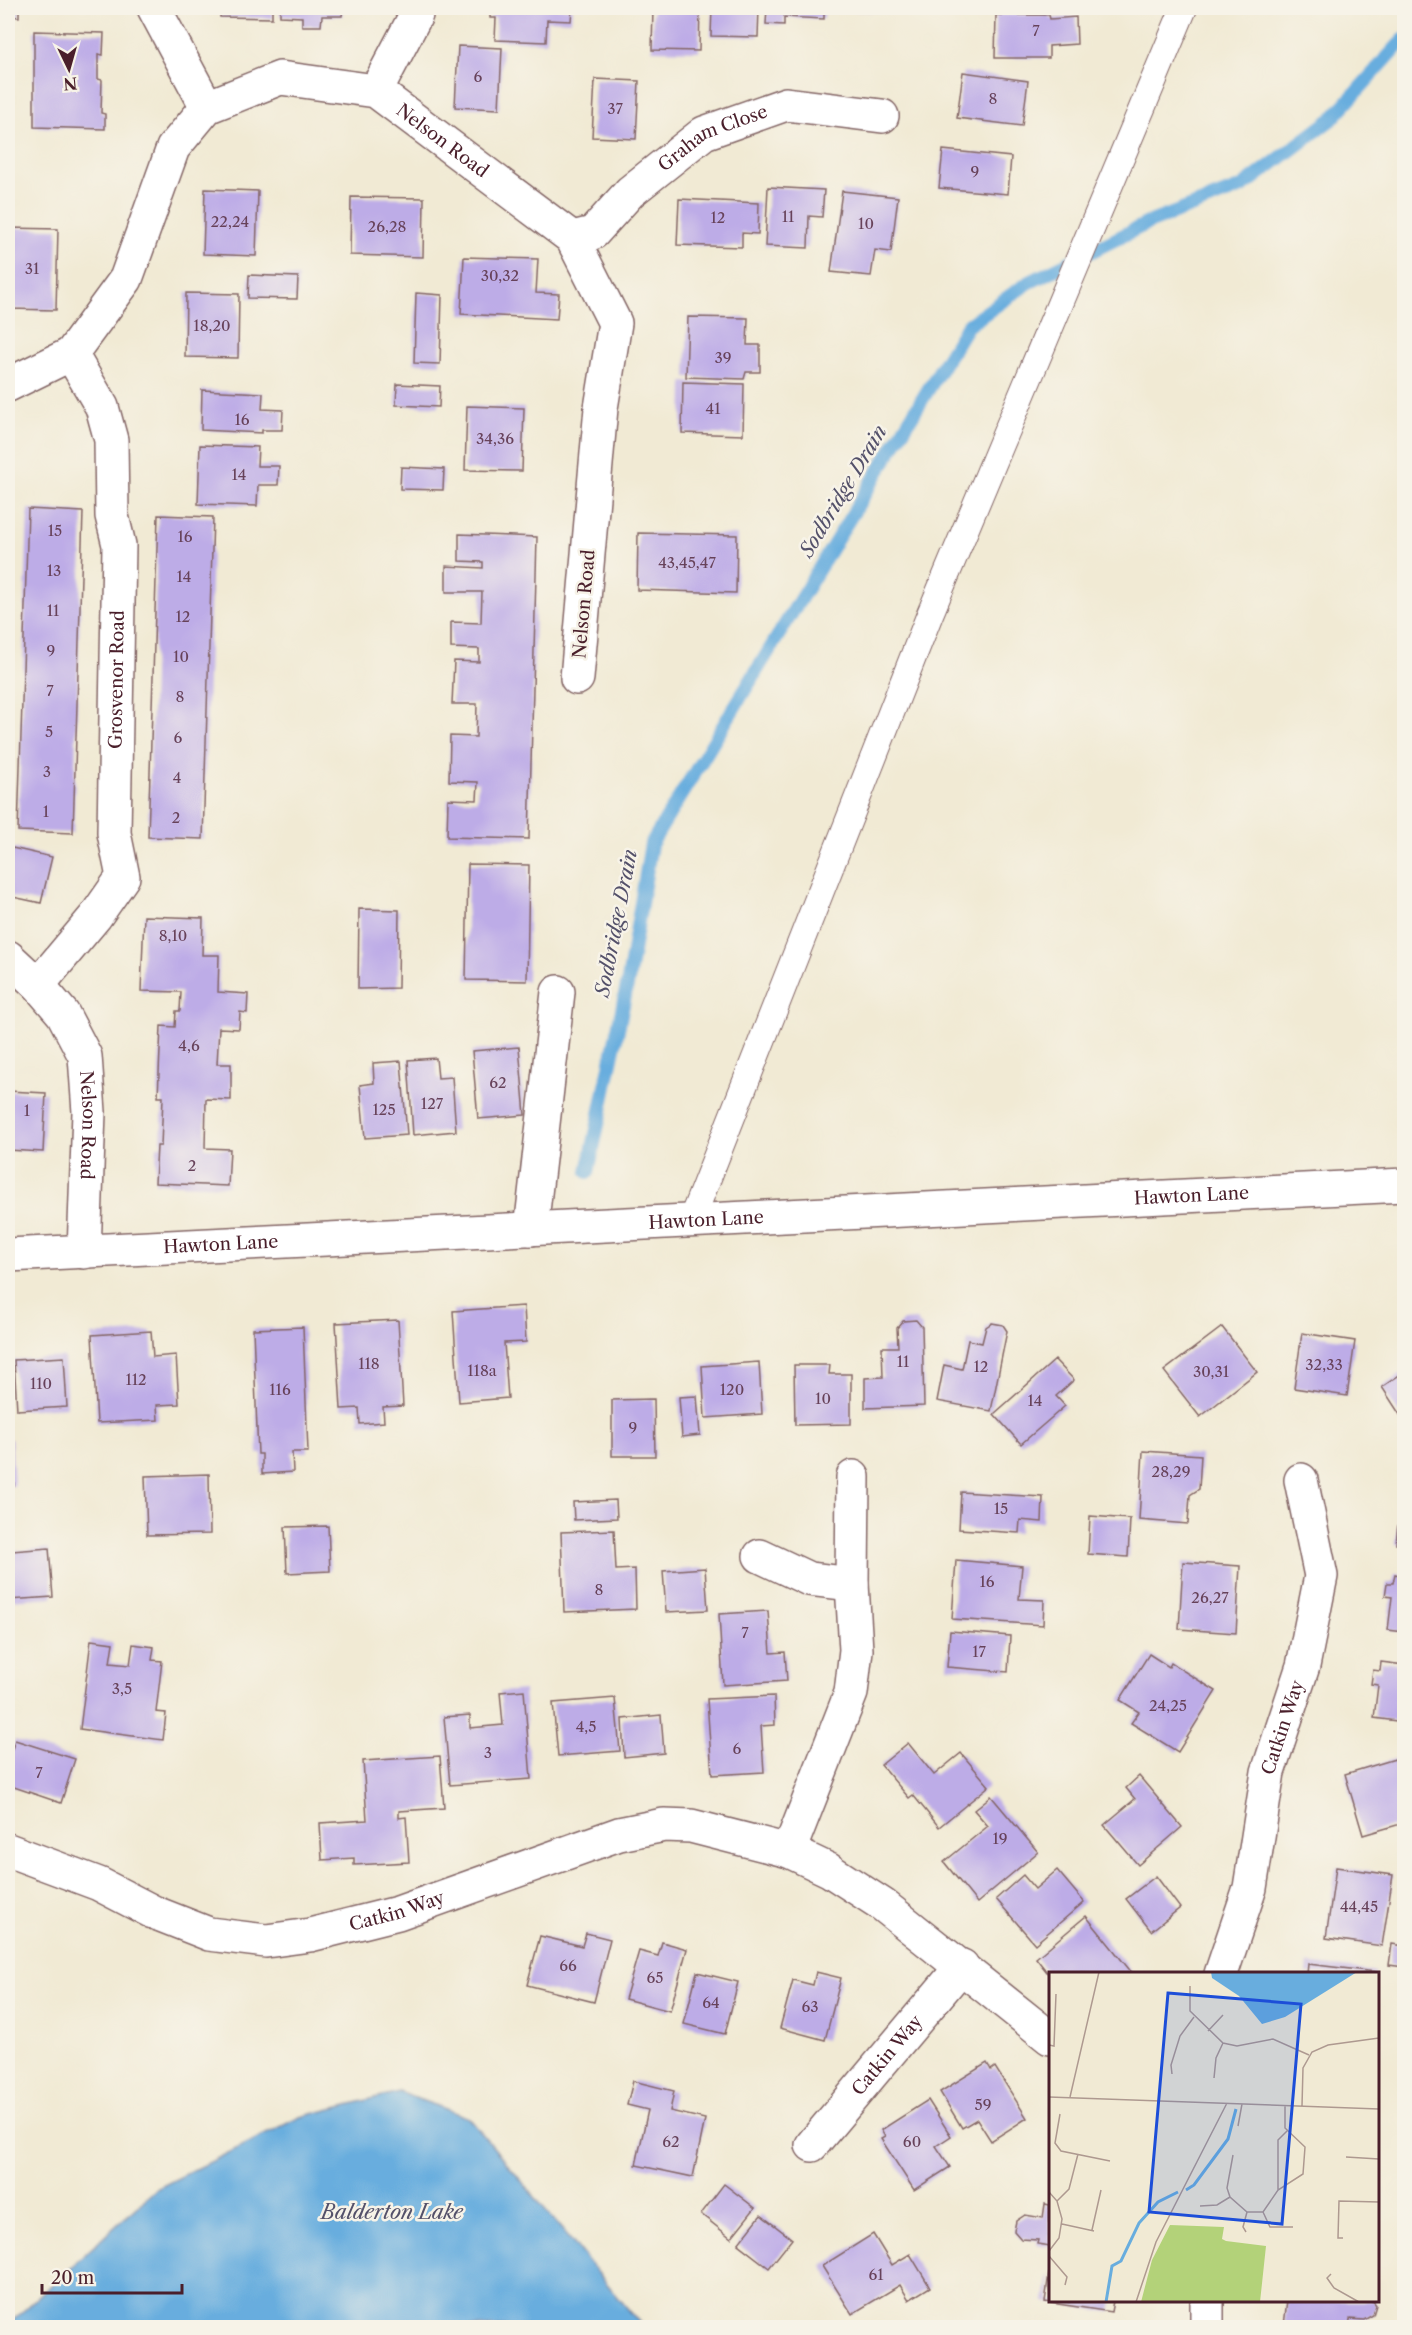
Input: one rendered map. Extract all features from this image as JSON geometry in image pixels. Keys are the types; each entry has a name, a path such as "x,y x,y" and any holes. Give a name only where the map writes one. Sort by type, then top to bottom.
{"street":[{"path":"154,8 207,107"},
{"path":"376,91 416,15 416,8"},
{"name":"Nelson Road","path":"8,385 71,354 126,279 173,148 207,107 280,78 376,91 572,238 615,323 601,408 577,678"},
{"name":"Graham Close","path":"572,238 593,233 630,192 704,133 786,104 882,116"},
{"name":"Grosvenor Road","path":"38,985 95,917 123,878 114,833 118,545 112,516 111,440 102,407 71,354"},
{"name":"Nelson Road","path":"8,957 38,985 63,1014 85,1056 89,1112 84,1252"},
{"path":"531,1229 558,992"},
{"name":"Hawton Lane","path":"8,1256 1404,1185"},
{"path":"789,1851 851,1693 856,1650 852,1584 853,1477"},
{"name":"Catkin Way","path":"1222,1972 1250,1888 1268,1772 1303,1666 1321,1576 1301,1480"},
{"path":"760,1556 809,1579 852,1584"},
{"name":"Catkin Way","path":"8,1850 99,1884 153,1912 208,1934 266,1941 310,1935 398,1913 583,1845 641,1828 664,1825 691,1826 789,1851 855,1886 962,1966 1049,2037"},
{"name":"Catkin Way","path":"812,2145 962,1966"},
{"path":"1207,2302 1207,2328"}],"lane":[{"path":"691,1221 930,614 1184,8"}],"water":[{"name":"Balderton Lake","path":"399,2092 469,2118 643,2327 8,2327 156,2189 300,2117"}],"building":[{"path":"8,8 19,8 19,17 8,16"},
{"path":"220,8 272,8 272,18 220,17"},
{"path":"280,8 343,8 342,16 322,16 321,26 302,26 302,17 280,16"},
{"path":"490,8 572,8 571,21 547,20 546,42 495,40 496,18 490,18"},
{"path":"653,8 700,8 699,51 652,50"},
{"path":"712,8 759,8 758,37 711,36"},
{"path":"767,8 824,8 824,19 784,17 784,25 766,24"},
{"path":"850,8 913,8 913,12 850,11"},
{"path":"996,15 1049,15 1050,19 1076,17 1077,44 1049,46 1049,58 995,58"},
{"path":"34,31 104,33 103,55 98,54 98,79 102,80 101,113 105,114 105,129 34,127"},
{"path":"458,46 502,48 499,109 455,107"},
{"path":"963,72 1028,81 1022,126 957,118"},
{"path":"595,79 639,81 636,139 592,137"},
{"path":"8,126 13,127 12,147 8,147"},
{"path":"943,150 1011,157 1008,194 939,188"},
{"path":"768,187 824,190 822,217 809,216 808,248 765,246"},
{"path":"205,189 258,191 256,256 203,254"},
{"path":"842,191 898,197 891,252 875,250 871,276 831,272"},
{"path":"351,197 424,198 423,257 350,255"},
{"path":"679,199 759,203 758,234 742,233 742,247 677,245"},
{"path":"8,228 58,229 56,310 8,309"},
{"path":"464,257 538,259 536,293 559,294 557,319 461,314"},
{"path":"249,275 298,277 297,299 248,298"},
{"path":"186,293 239,294 238,358 185,357"},
{"path":"416,293 442,295 440,364 414,363"},
{"path":"688,317 748,318 747,345 760,345 760,372 746,372 744,379 686,377"},
{"path":"683,382 744,384 743,435 682,433"},
{"path":"397,384 440,386 439,407 396,405"},
{"path":"202,390 263,393 262,409 283,410 282,430 262,430 262,433 201,430"},
{"path":"467,406 524,408 522,471 465,470"},
{"path":"200,445 258,447 257,466 279,466 278,485 258,485 257,506 198,504"},
{"path":"401,467 444,469 443,490 400,489"},
{"path":"28,509 83,512 73,833 18,831"},
{"path":"158,515 213,517 203,839 148,837"},
{"path":"638,533 737,535 736,593 637,590"},
{"path":"459,534 537,537 529,839 447,837 448,799 477,800 478,782 449,781 450,736 476,737 477,704 452,704 454,661 479,662 479,649 451,648 451,622 481,623 482,592 446,592 446,566 483,568 483,562 459,561"},
{"path":"8,847 52,857 41,903 8,896"},
{"path":"468,864 529,865 527,981 466,980"},
{"path":"359,909 399,910 398,988 358,989"},
{"path":"144,916 203,918 202,955 219,955 218,992 248,994 247,1013 240,1012 239,1029 219,1028 217,1064 231,1064 231,1100 206,1099 205,1148 230,1149 228,1186 155,1183 157,1146 161,1146 163,1097 158,1097 161,1026 175,1027 176,1011 180,1011 181,992 141,991"},
{"path":"519,1047 525,1115 478,1119 472,1051"},
{"path":"436,1058 438,1078 452,1077 456,1131 413,1135 408,1060"},
{"path":"401,1061 407,1135 365,1138 360,1085 374,1083 373,1063"},
{"path":"8,1091 46,1093 43,1152 8,1150"},
{"path":"524,1306 526,1342 504,1343 508,1398 459,1402 453,1311"},
{"path":"398,1320 403,1406 383,1407 384,1422 360,1424 359,1408 341,1409 336,1323"},
{"path":"916,1320 922,1327 924,1406 865,1408 865,1378 883,1377 882,1347 898,1347 897,1328 903,1321"},
{"path":"992,1323 1003,1325 1007,1331 991,1411 937,1401 944,1365 962,1369 968,1340 982,1343 986,1327"},
{"path":"303,1327 308,1452 292,1452 293,1472 262,1474 262,1454 258,1454 253,1329"},
{"path":"1222,1327 1257,1372 1200,1417 1164,1371"},
{"path":"151,1331 153,1357 176,1355 179,1404 157,1405 158,1420 97,1423 92,1335"},
{"path":"1302,1333 1355,1341 1347,1396 1294,1388"},
{"path":"64,1357 67,1407 17,1410 14,1360"},
{"path":"1055,1360 1074,1380 1056,1396 1065,1406 1021,1444 994,1414"},
{"path":"759,1362 762,1414 705,1418 702,1366"},
{"path":"794,1365 830,1365 829,1374 851,1374 851,1424 795,1425"},
{"path":"1404,1372 1404,1421 1382,1387"},
{"path":"697,1396 700,1435 682,1437 679,1397"},
{"path":"654,1399 655,1456 612,1456 612,1400"},
{"path":"11,1439 14,1486 8,1486 8,1440"},
{"path":"1143,1451 1201,1455 1199,1489 1190,1495 1188,1524 1139,1520"},
{"path":"209,1474 210,1534 147,1535 145,1476"},
{"path":"1402,1482 1404,1483 1404,1545 1396,1544"},
{"path":"961,1492 1043,1497 1042,1522 1020,1520 1019,1533 959,1529"},
{"path":"616,1500 617,1518 574,1520 573,1502"},
{"path":"1090,1516 1130,1519 1128,1557 1088,1554"},
{"path":"328,1526 330,1571 287,1573 285,1527"},
{"path":"614,1530 616,1570 635,1569 636,1609 564,1612 561,1532"},
{"path":"8,1531 10,1531 12,1551 49,1548 53,1597 8,1600"},
{"path":"956,1560 1022,1566 1019,1599 1044,1600 1043,1625 952,1619"},
{"path":"1183,1562 1240,1566 1236,1633 1179,1629"},
{"path":"705,1568 708,1610 666,1612 663,1571"},
{"path":"1395,1574 1404,1576 1404,1632 1388,1630 1392,1597 1385,1596 1387,1583 1393,1583"},
{"path":"768,1611 771,1653 785,1652 787,1681 723,1685 719,1614"},
{"path":"950,1631 1010,1636 1008,1672 947,1667"},
{"path":"91,1640 113,1643 110,1663 130,1665 133,1644 154,1647 152,1660 162,1661 156,1712 166,1713 163,1740 80,1729"},
{"path":"1149,1654 1169,1667 1171,1663 1216,1691 1178,1752 1131,1723 1139,1712 1120,1700"},
{"path":"1381,1662 1404,1665 1404,1722 1374,1718 1378,1685 1371,1684 1373,1670 1380,1671"},
{"path":"524,1690 531,1779 450,1785 444,1717 470,1715 470,1728 503,1725 500,1692"},
{"path":"774,1696 775,1725 761,1726 764,1772 712,1775 707,1699"},
{"path":"615,1698 620,1751 558,1756 553,1703"},
{"path":"661,1715 664,1753 624,1757 622,1719"},
{"path":"15,1740 75,1759 61,1803 8,1785 8,1761"},
{"path":"908,1743 934,1775 961,1753 989,1786 939,1827 913,1795 909,1798 881,1765"},
{"path":"440,1756 444,1808 399,1811 399,1818 406,1817 409,1862 354,1865 354,1858 322,1860 320,1823 367,1820 363,1761"},
{"path":"1395,1759 1404,1792 1404,1823 1363,1835 1345,1774"},
{"path":"1139,1776 1182,1827 1138,1865 1104,1825 1135,1799 1126,1788"},
{"path":"991,1796 1038,1852 977,1903 944,1862 988,1826 974,1810"},
{"path":"1336,1867 1393,1875 1382,1946 1326,1938"},
{"path":"1057,1870 1084,1902 1035,1944 996,1899 1023,1875 1035,1889"},
{"path":"1156,1876 1180,1908 1151,1931 1126,1899"},
{"path":"1086,1916 1131,1972 1049,1972 1049,1975 1036,1958"},
{"path":"586,1933 610,1939 594,2002 527,1985 540,1936 582,1946"},
{"path":"662,1942 687,1949 670,2011 625,1999 639,1951 658,1956"},
{"path":"1392,1944 1404,1946 1404,1967 1389,1965"},
{"path":"1308,1964 1375,1972 1307,1972"},
{"path":"697,1972 738,1982 725,2034 684,2024"},
{"path":"816,1972 841,1978 825,2040 780,2028 793,1980 813,1985"},
{"path":"987,2063 991,2070 995,2067 1027,2118 991,2141 977,2119 962,2128 940,2092"},
{"path":"633,2081 674,2091 670,2111 705,2119 693,2177 636,2165 648,2110 627,2105"},
{"path":"928,2100 951,2136 936,2146 950,2167 914,2190 881,2139 885,2137 881,2130"},
{"path":"724,2184 755,2208 731,2238 701,2214"},
{"path":"1045,2204 1049,2205 1049,2246 1037,2244 1038,2240 1021,2239 1014,2231 1016,2221 1025,2215 1043,2218"},
{"path":"761,2215 792,2239 769,2268 738,2244"},
{"path":"873,2234 892,2265 910,2254 930,2287 909,2300 900,2285 852,2314 822,2266"},
{"path":"1049,2273 1049,2302 1113,2302 1111,2312 1045,2302"},
{"path":"1287,2302 1374,2302 1376,2305 1373,2315 1364,2320 1350,2319 1349,2328 1304,2328 1284,2325"}],"waterway":[{"name":"Sodbridge Drain","path":"588,1172 628,981 651,844 967,326 1028,283 1148,223 1242,187 1333,118 1404,39"}]}
